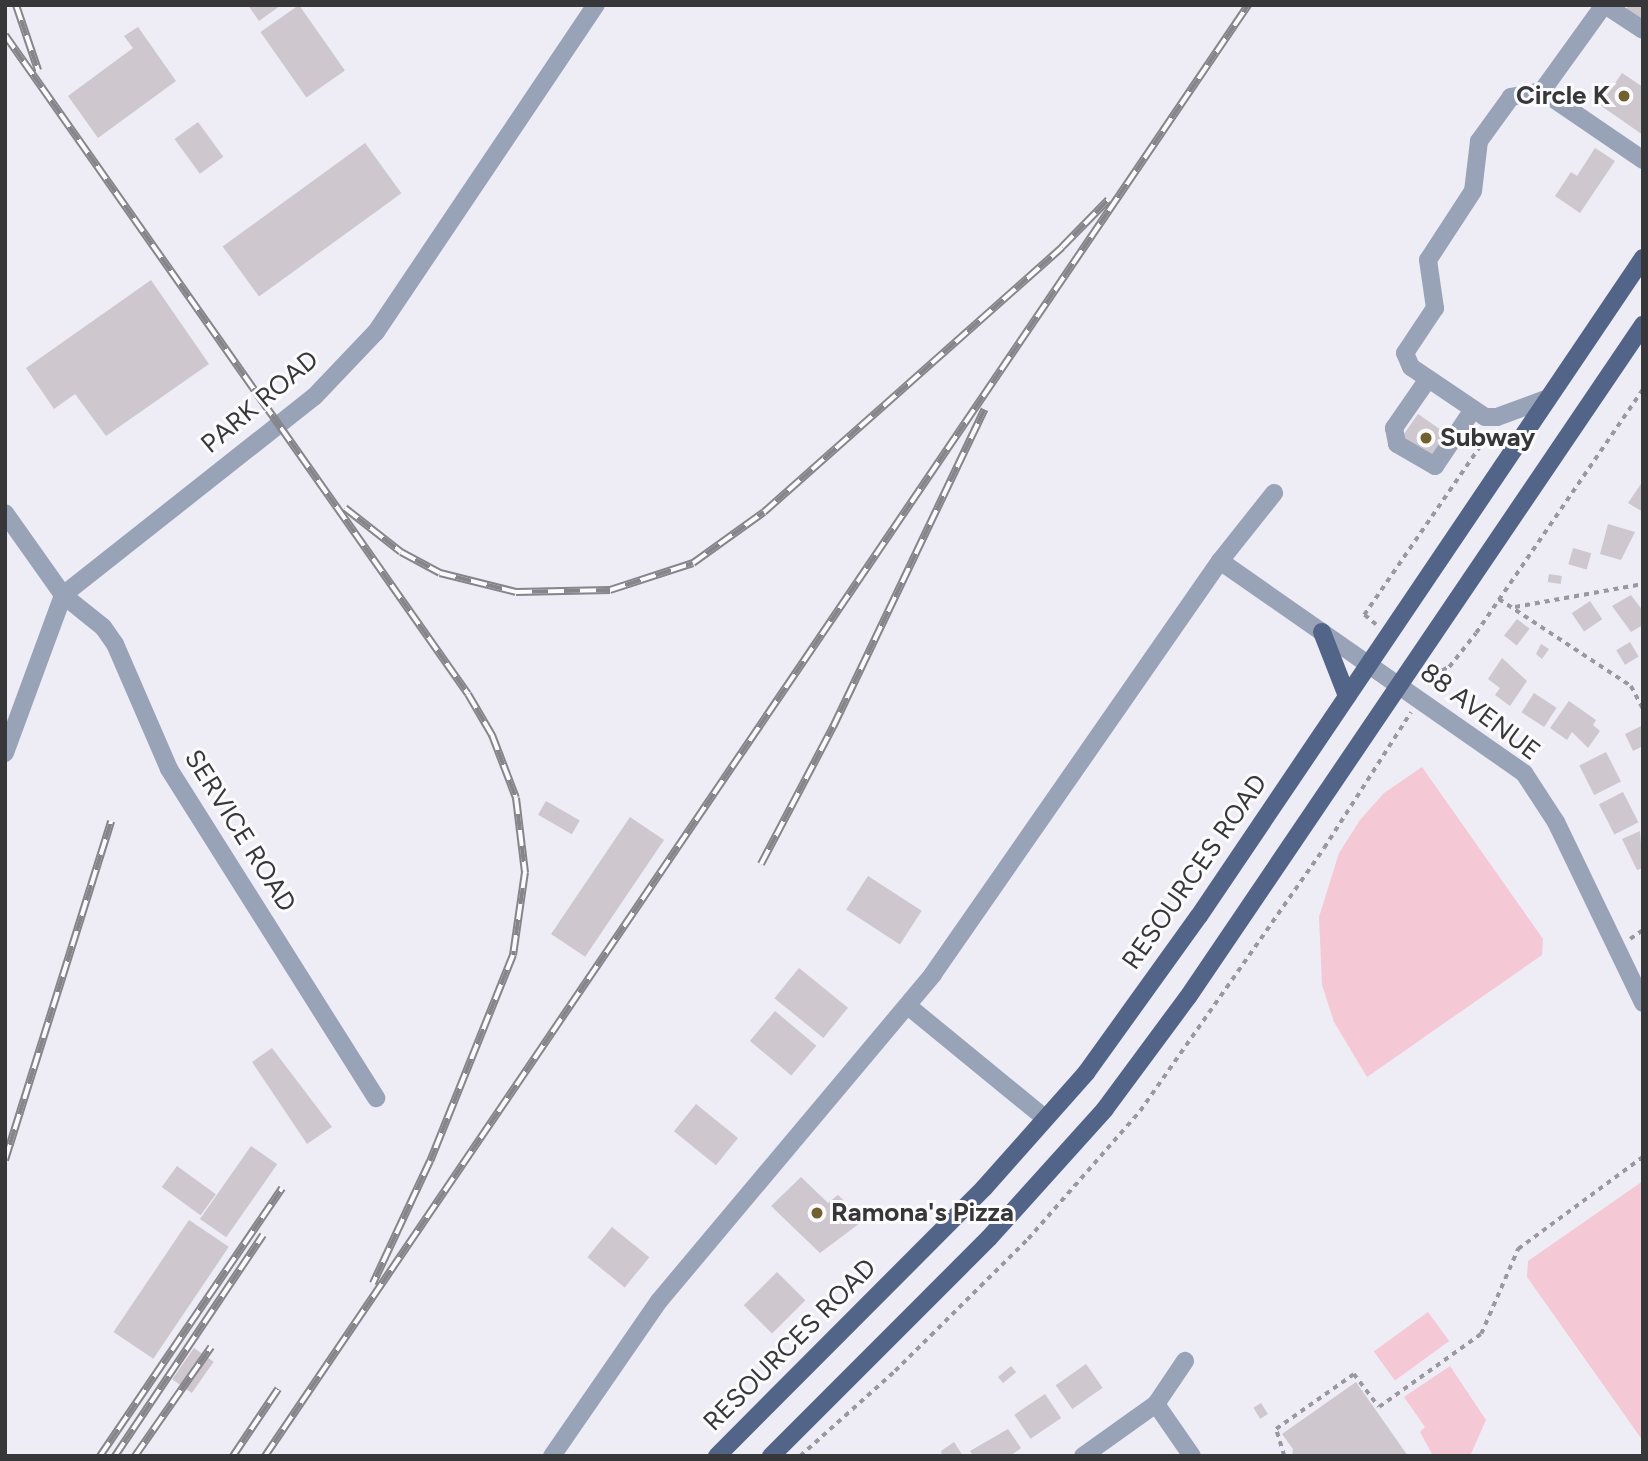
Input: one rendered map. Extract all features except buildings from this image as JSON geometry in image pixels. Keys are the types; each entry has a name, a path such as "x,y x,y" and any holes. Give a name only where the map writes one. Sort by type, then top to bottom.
{"main road":[{"name":"RESOURCES ROAD","path":"717,1456 984,1188 1086,1073 1199,916 1368,661 1643,258"},
{"path":"772,1456 989,1238 1105,1109 1188,997 1643,325"},
{"path":"1321,632 1347,696"}],"street":[{"name":"PARK ROAD","path":"63,595 314,397 376,332 596,5"},
{"path":"1546,400 1497,417 1472,411 1411,367 1405,354 1435,308 1430,254 1473,191 1475,149 1511,97 1542,91 1605,5 1643,30"},
{"path":"1542,91 1643,160"},
{"path":"1428,379 1395,428 1397,444 1436,466 1472,411"},
{"path":"552,1456 659,1301 908,1006 1220,561 1275,493"},
{"name":"SERVICE ROAD","path":"5,513 63,595 103,627 115,644 169,769 376,1098"},
{"name":"88 AVENUE","path":"1220,561 1508,760 1539,792 1643,1003"},
{"path":"5,753 63,595"},
{"path":"908,1006 1045,1118"},
{"path":"1083,1456 1156,1404 1185,1361"},
{"path":"1156,1404 1192,1456"}],"path":[{"path":"1433,675 1441,674 1458,658 1643,388"},
{"path":"1364,615 1483,442"},
{"path":"1513,607 1643,584"},
{"path":"1499,599 1631,686 1643,709"},
{"path":"1284,1456 1276,1429 1354,1374 1379,1407 1481,1334 1518,1250 1643,1157"}],"shaded area":[{"path":"1422,767 1543,939 1542,955 1367,1077 1334,1022 1322,985 1319,917 1339,853 1360,820 1384,793"},
{"path":"1643,1181 1643,1441 1527,1277 1528,1261"},
{"path":"1428,1312 1449,1341 1395,1381 1374,1351"},
{"path":"1450,1366 1486,1420 1470,1456 1433,1456 1420,1432 1425,1427 1404,1397"}],"railway":[{"path":"16,5 38,70"},
{"path":"265,1456 1248,5"},
{"path":"5,35 468,694 492,735 516,798 525,872 513,955 430,1161 373,1283"},
{"path":"345,508 401,552 440,573 516,592 610,590 693,563 764,512 1062,247 1108,200"},
{"path":"761,864 833,727 985,409"},
{"path":"5,1160 111,821"},
{"path":"100,1456 282,1188"},
{"path":"115,1456 263,1235"},
{"path":"135,1456 211,1347"},
{"path":"233,1456 278,1389"}],"place":[{"name":"Circle K","path":"1624,96"},
{"name":"Subway","path":"1426,438"},
{"name":"Ramona's Pizza","path":"817,1213"}]}
